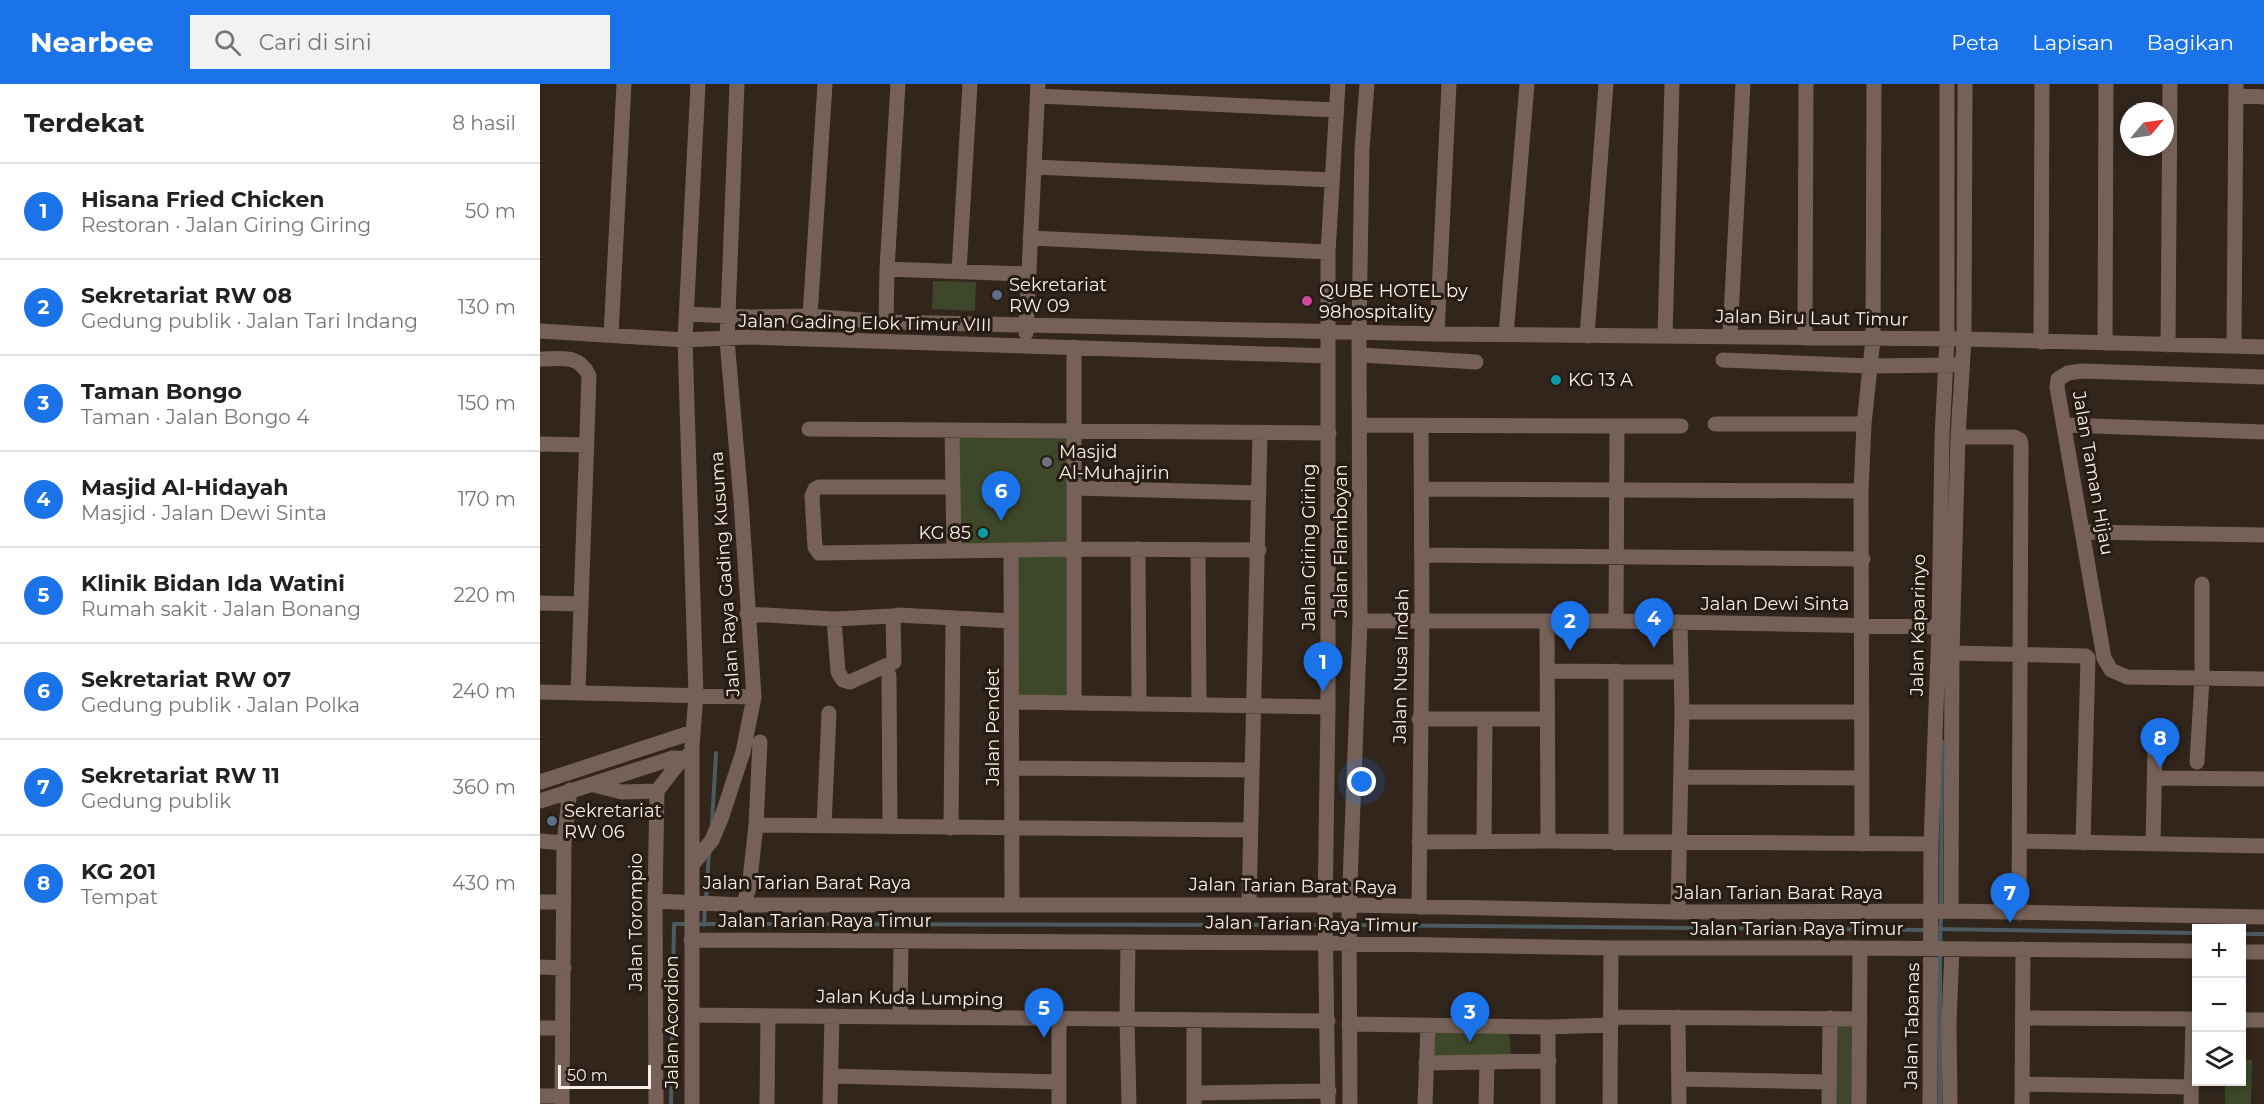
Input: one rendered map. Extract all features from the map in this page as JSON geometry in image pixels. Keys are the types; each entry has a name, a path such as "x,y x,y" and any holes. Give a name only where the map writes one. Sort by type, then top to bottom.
{"street":[{"path":"610,336 624,84"},
{"name":"Jalan Raya Gading Kusuma","path":"696,695 685,340 698,84"},
{"name":"Jalan Raya Gading Kusuma","path":"692,865 708,845 743,752 754,697 741,501 727,340 736,84"},
{"path":"810,315 825,84"},
{"path":"886,322 898,84"},
{"path":"958,271 970,84"},
{"name":"Jalan Giring Giring","path":"1329,1098 1325,909 1328,707 1328,252 1338,84"},
{"name":"Jalan Flamboyan","path":"1350,1104 1349,907 1360,621 1364,424 1360,344 1362,149 1367,84"},
{"path":"1437,334 1449,84"},
{"path":"1506,335 1527,84"},
{"path":"1587,336 1606,84"},
{"path":"1665,336 1672,84"},
{"path":"1730,336 1743,84"},
{"path":"1805,338 1806,84"},
{"path":"1862,844 1862,490 1864,424 1872,342 1874,84"},
{"name":"Jalan Kaparinyo","path":"1940,948 1931,916 1931,844 1942,437 1947,341 1947,84"},
{"path":"1951,911 1952,653 1958,437 1964,336 1965,84"},
{"path":"2041,342 2042,84"},
{"path":"2105,344 2106,84"},
{"path":"2168,345 2170,84"},
{"path":"1025,345 1038,90 1336,110"},
{"path":"2234,346 2236,90 2264,97"},
{"path":"1034,167 1332,180"},
{"path":"1030,238 1328,252"},
{"path":"887,269 1028,274"},
{"name":"Jalan Gading Elok Timur VIII","path":"687,314 810,315 886,322 1328,331 1360,344"},
{"path":"1947,323 1964,336"},
{"name":"Jalan Gading Elok Timur VIII","path":"540,331 685,340 727,340 748,337 1328,355"},
{"name":"Jalan Biru Laut Timur","path":"1360,344 1437,334 1730,336 1872,342 1947,341 1964,336 2041,342 2264,347"},
{"path":"1360,344 1476,362"},
{"path":"1074,347 1074,703"},
{"path":"540,359 575,360 584,366 589,376 578,692"},
{"path":"1723,360 1869,364 1946,363 1963,366"},
{"name":"Jalan Taman Hijau","path":"2202,679 2127,677 2111,670 2104,658 2058,379 2071,372 2082,371 2264,377"},
{"path":"1364,424 1617,433 1681,426"},
{"path":"1715,424 1864,424"},
{"path":"2064,425 2264,432"},
{"name":"Jalan Nusa Indah","path":"1419,907 1419,719 1422,621 1421,426"},
{"path":"809,429 1329,433"},
{"path":"952,430 954,550"},
{"path":"1250,904 1251,770 1259,550 1260,433"},
{"path":"1616,621 1617,433"},
{"path":"1958,437 2014,437 2020,440 2021,444 2019,913"},
{"path":"540,444 587,445"},
{"path":"953,487 823,486 815,489 812,496 814,543 819,553 1074,549 1259,550"},
{"path":"1075,488 1259,493"},
{"path":"1422,489 1862,490"},
{"path":"2084,532 2264,535"},
{"path":"1138,549 1139,704"},
{"name":"Jalan Pendet","path":"1011,550 1012,903"},
{"path":"1198,550 1199,705"},
{"path":"1422,555 1863,559"},
{"path":"2197,762 2202,679 2202,584"},
{"path":"540,603 581,604"},
{"path":"747,614 834,619 895,616 1011,621"},
{"path":"834,619 838,672 843,680 850,682 894,662 895,616"},
{"path":"951,828 952,619"},
{"name":"Jalan Dewi Sinta","path":"1360,621 1616,621 1938,627"},
{"path":"1548,621 1548,841"},
{"path":"1678,912 1682,712 1680,623"},
{"path":"1952,653 2086,656 2088,658 2083,843"},
{"path":"1548,671 1681,672"},
{"path":"1616,671 1616,843"},
{"path":"890,675 890,827"},
{"path":"2202,679 2264,679"},
{"path":"540,692 754,697"},
{"path":"691,937 699,904 692,865 689,757 696,695"},
{"path":"1012,702 1328,707"},
{"path":"1682,712 1862,712"},
{"path":"824,826 829,713"},
{"path":"1419,719 1547,719"},
{"path":"1484,841 1485,720"},
{"path":"540,783 693,732"},
{"path":"743,905 749,888 756,825 760,742"},
{"path":"2154,845 2156,748"},
{"path":"540,801 673,758 689,757"},
{"path":"594,785 622,792 657,791 689,757"},
{"path":"1013,768 1251,770"},
{"path":"1681,777 1862,778"},
{"path":"2155,778 2264,779"},
{"path":"540,1096 562,1100 564,843 570,790"},
{"name":"Jalan Torompio","path":"656,1104 657,791"},
{"path":"756,825 1250,830"},
{"path":"540,841 564,843"},
{"path":"2020,841 2264,846"},
{"path":"1419,842 1931,844"},
{"name":"Jalan Tarian Barat Raya","path":"655,901 743,905 1250,904 1325,909 1419,907 1931,916 1951,911 2264,917"},
{"path":"540,902 564,902"},
{"name":"Jalan Tarian Raya Timur","path":"691,937 901,941 1349,940 1611,948 2192,951"},
{"name":"Jalan Acordion","path":"691,937 692,1104"},
{"path":"900,1017 901,941"},
{"path":"1128,942 1129,1104"},
{"path":"1610,1104 1611,948"},
{"path":"1859,1104 1860,948"},
{"path":"1940,948 1949,1022 1950,1104"},
{"name":"Jalan Tabanas","path":"1930,1104 1940,948"},
{"path":"2022,1104 2023,949"},
{"path":"2246,952 2264,952"},
{"path":"540,968 564,968"},
{"name":"Jalan Kuda Lumping","path":"692,1015 1328,1021"},
{"path":"767,1104 768,1016"},
{"path":"830,1104 832,1016"},
{"path":"1349,1024 1548,1027 1678,1017 1860,1019"},
{"path":"1678,1017 1679,1104"},
{"path":"1829,1104 1830,1018"},
{"path":"2023,1018 2192,1019"},
{"path":"1059,1019 1059,1104"},
{"path":"1194,1020 1194,1098 1329,1098"},
{"path":"2246,1020 2264,1020"},
{"path":"1425,1104 1428,1025"},
{"path":"1548,1027 1548,1104"},
{"path":"540,1028 563,1028"},
{"path":"2191,1104 2194,1032"},
{"path":"1426,1063 1549,1061"},
{"path":"1486,1104 1487,1062"},
{"path":"831,1076 1059,1082"},
{"path":"1679,1079 1829,1082"},
{"path":"2023,1084 2191,1088"}],"green space":[{"path":"933,281 976,282 975,311 932,309"},
{"path":"958,434 1069,435 1068,698 1016,697 1017,546 957,545"},
{"path":"1509,1024 1511,1057 1428,1060 1430,1028"},
{"path":"1835,1025 1859,1026 1857,1104 1835,1104"},
{"path":"2246,1059 2252,1060 2251,1104 2225,1104 2225,1086 2246,1086"}],"waterway":[{"path":"1941,904 1942,741"},
{"path":"712,824 716,753"},
{"path":"706,899 709,852"},
{"path":"704,925 705,906"},
{"path":"1940,946 1941,915"},
{"path":"671,1104 674,924 688,924"},
{"path":"695,924 1321,925"},
{"path":"1328,925 1345,925"},
{"path":"1352,925 1927,930"},
{"path":"1934,929 2192,933"},
{"path":"2246,934 2264,934"},
{"path":"1940,954 1940,1104"}],"place":[{"name":"Sekretariat RW 09","path":"997,295"},
{"name":"QUBE HOTEL by 98hospitality","path":"1307,301"},
{"name":"KG 13 A","path":"1556,380"},
{"name":"Masjid Al-Muhajirin","path":"1047,462"},
{"name":"Sekretariat RW 07","path":"1001,521"},
{"name":"KG 85","path":"983,533"},
{"name":"Masjid Al-Hidayah","path":"1654,648"},
{"name":"Sekretariat RW 08","path":"1570,651"},
{"name":"Hisana Fried Chicken","path":"1323,692"},
{"name":"KG 201","path":"2160,768"},
{"name":"Sekretariat RW 06","path":"552,821"},
{"name":"Sekretariat RW 11","path":"2010,923"},
{"name":"Klinik Bidan Ida Watini","path":"1044,1038"},
{"name":"Taman Bongo","path":"1470,1042"}]}
